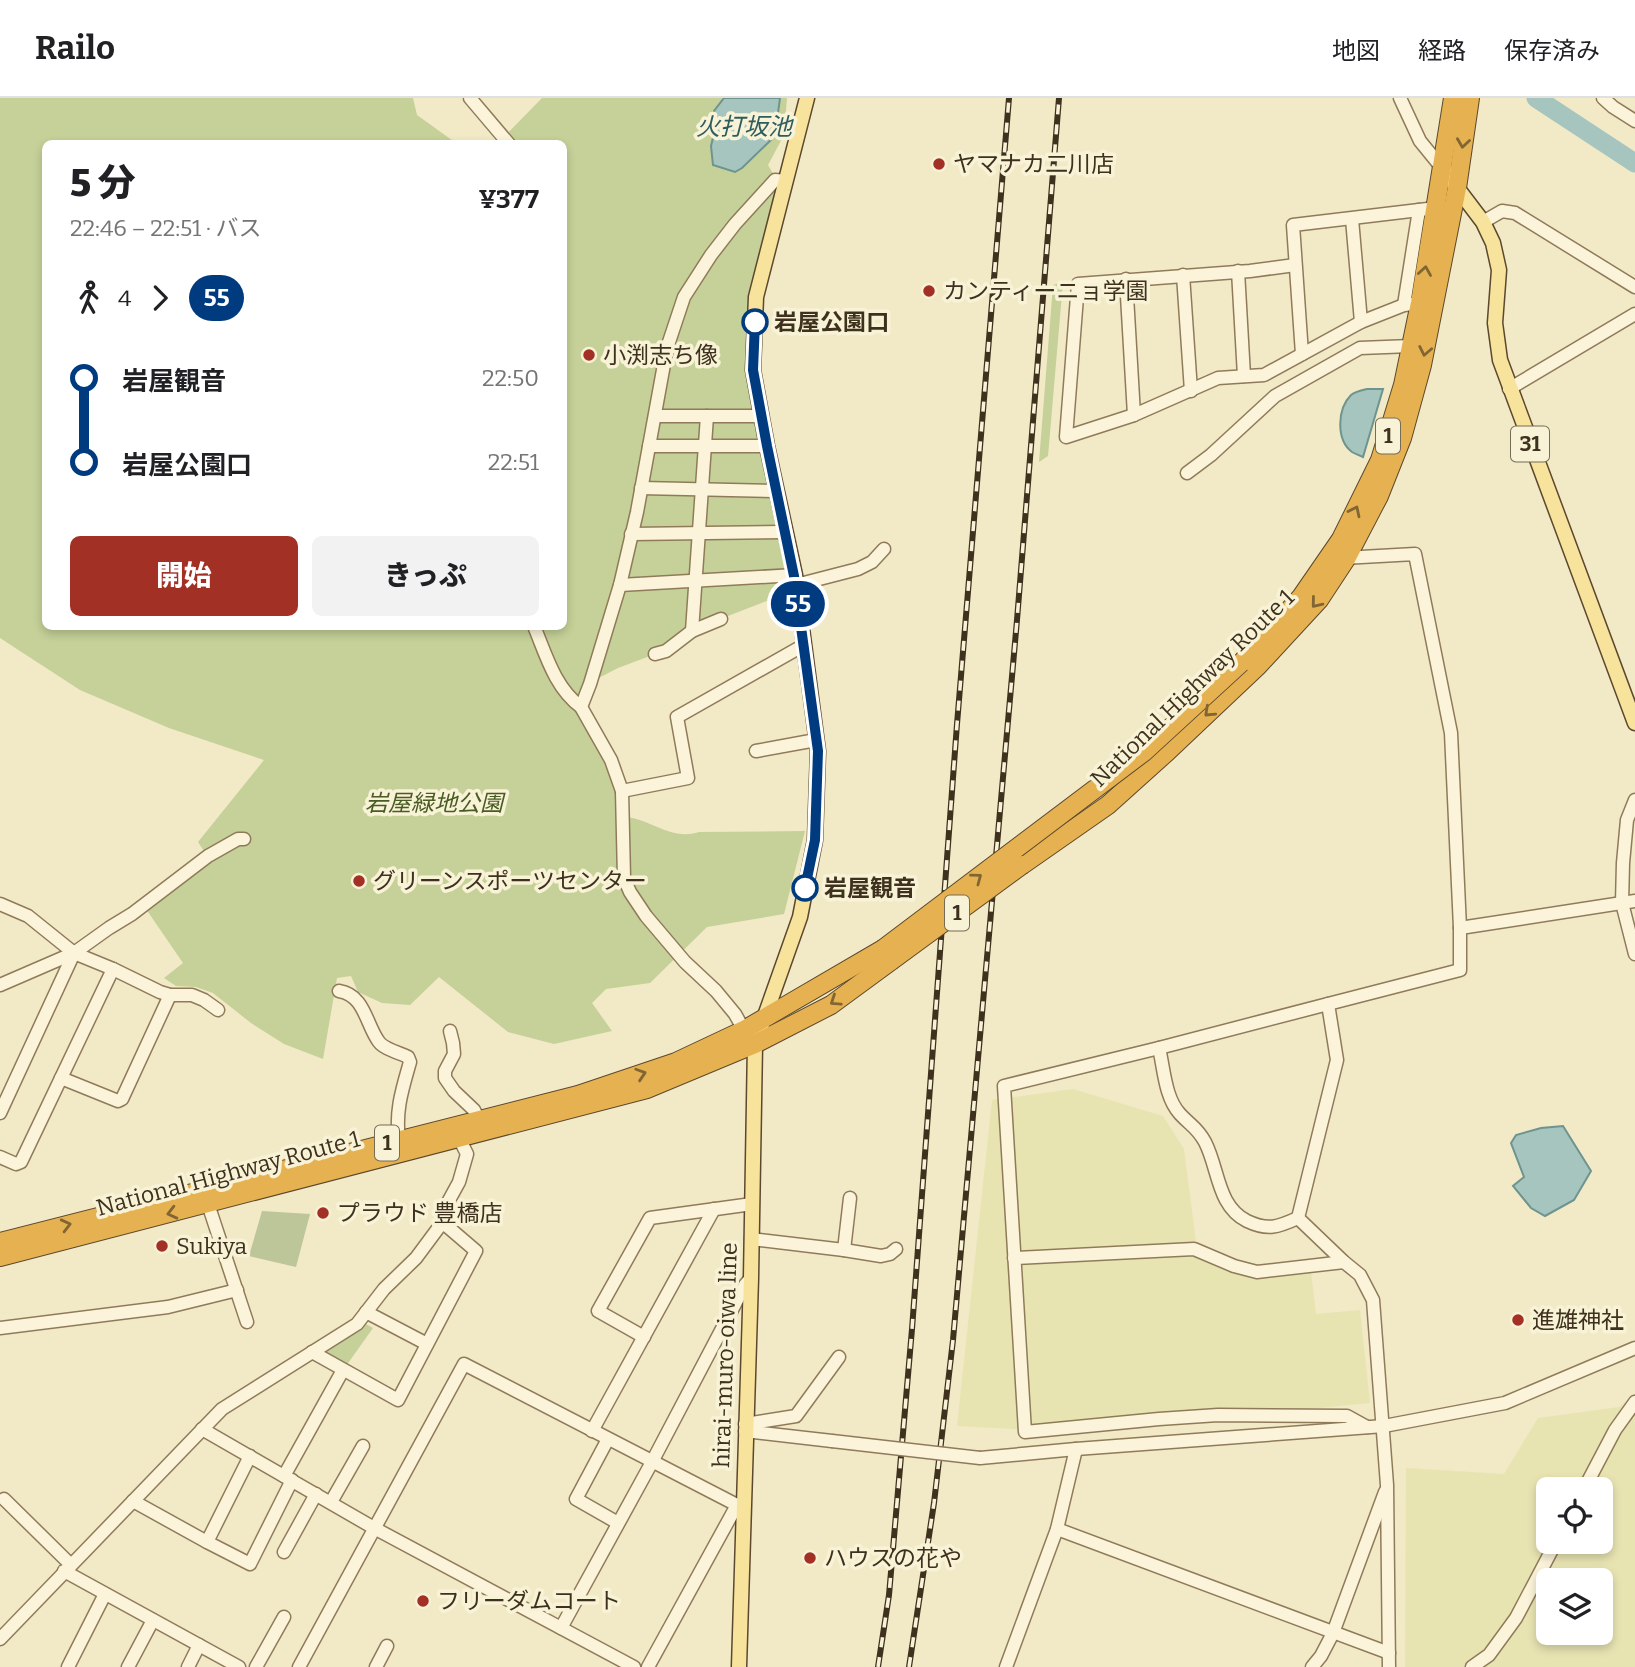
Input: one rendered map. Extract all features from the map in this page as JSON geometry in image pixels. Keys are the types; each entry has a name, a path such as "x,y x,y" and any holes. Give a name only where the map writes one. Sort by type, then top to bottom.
{"highway":[{"name":"National Highway Route 1","path":"1337,557 1340,539 1380,460 1403,385 1411,346 1412,304 1427,209 1441,168 1453,98"},
{"name":"National Highway Route 1","path":"0,1242 578,1095 749,1037 831,1005 887,955 1144,752 1250,664 1301,597 1337,557 1379,496 1402,438 1422,365 1457,188 1470,98"},
{"name":"National Highway Route 1","path":"0,1257 647,1089 749,1037 764,1018 887,955"}],"main road":[{"path":"764,1018 800,917 815,840 818,751 795,580 753,370 756,297 807,98"},
{"name":"31","path":"1441,168 1483,222 1493,243 1498,261 1495,337 1500,360 1635,723"},
{"name":"hirai-muro-oiwa line","path":"739,1667 741,1506 751,1278 749,1037"}],"street":[{"path":"470,98 506,140"},
{"path":"1400,98 1420,141 1441,168"},
{"path":"1603,98 1635,121"},
{"path":"581,707 620,585 642,488 667,348 684,297 735,224 775,180 786,181"},
{"path":"1303,354 1293,225 1427,209"},
{"path":"1483,222 1502,211 1515,213 1635,287"},
{"path":"1352,219 1361,322"},
{"path":"1295,265 1078,284 1066,438 1134,415 1219,378 1264,375 1361,322 1412,304"},
{"path":"1238,271 1244,376"},
{"path":"1183,275 1191,391"},
{"path":"1126,279 1134,415"},
{"path":"1509,389 1635,314"},
{"path":"1186,473 1211,455 1275,396 1287,389 1360,348 1411,346"},
{"path":"654,416 761,416"},
{"path":"692,631 707,416"},
{"path":"649,446 767,446"},
{"path":"642,488 776,491"},
{"path":"631,534 785,532"},
{"path":"620,585 795,580 858,569 872,562 884,549"},
{"path":"1337,557 1415,554 1451,733 1460,970 1004,1086 1024,1432 1218,1415 1347,1416 1367,1427"},
{"path":"655,654 666,651 692,631 721,619"},
{"path":"536,630 557,679 573,701 581,707 611,760 622,791 624,878 630,892 646,916 685,962 716,991 735,1014 749,1037"},
{"path":"622,791 688,778 677,717 804,645"},
{"path":"756,751 816,740"},
{"path":"1635,800 1628,820 1623,863 1635,954"},
{"path":"0,985 74,953 132,914 208,856 238,839 244,839"},
{"path":"1460,928 1629,902"},
{"path":"0,904 28,916 74,953 170,995 191,995 204,1000 218,1010"},
{"path":"0,1112 74,953"},
{"path":"0,1157 16,1164 21,1162 113,969"},
{"path":"339,991 348,992 360,1006 380,1044 408,1057 410,1062 398,1105 399,1140"},
{"path":"61,1078 118,1101 122,1099 170,995"},
{"path":"1298,1218 1336,1060 1328,1004"},
{"path":"450,1031 454,1054 445,1071 445,1078 474,1110 479,1120"},
{"path":"1159,1048 1170,1098 1179,1114 1196,1127 1207,1145 1224,1198 1237,1216 1258,1226 1277,1228 1298,1218"},
{"path":"0,1639 222,1409 357,1324 384,1289 416,1258 442,1223 447,1203 459,1182 467,1154 459,1138"},
{"path":"844,1250 850,1198"},
{"path":"208,1203 247,1322"},
{"path":"644,1337 598,1311 650,1218 752,1204"},
{"path":"592,1430 714,1209"},
{"path":"1298,1218 1360,1275 1373,1300 1387,1485 1390,1667"},
{"path":"312,1352 398,1400 476,1251 442,1223"},
{"path":"751,1239 881,1256 896,1249"},
{"path":"1014,1258 1194,1249 1234,1266 1257,1272 1344,1262"},
{"path":"561,1628 751,1278"},
{"path":"0,1328 169,1307 237,1290"},
{"path":"366,1312 427,1345"},
{"path":"745,1427 832,1441 981,1458 1384,1426 1506,1403 1635,1348"},
{"path":"745,1427 796,1416 839,1357"},
{"path":"299,1667 464,1364 741,1506 648,1667"},
{"path":"133,1501 250,1564 288,1478 343,1370"},
{"path":"1590,1477 1615,1430 1635,1402"},
{"path":"202,1429 374,1528 634,1667"},
{"path":"608,1439 576,1499 618,1523"},
{"path":"331,1503 363,1446"},
{"path":"1006,1667 1057,1529 1076,1449"},
{"path":"207,1542 250,1456"},
{"path":"1312,1667 1321,1657 1333,1633 1387,1485"},
{"path":"284,1552 316,1494"},
{"path":"4,1499 68,1568 105,1594 239,1667"},
{"path":"1057,1529 1389,1653"},
{"path":"1472,1667 1489,1655 1516,1618 1550,1554"},
{"path":"68,1667 105,1594"},
{"path":"256,1667 284,1617"},
{"path":"128,1667 153,1620"},
{"path":"188,1667 199,1645"},
{"path":"376,1667 387,1646"}],"shaded area":[{"path":"1073,1089 1163,1116 1184,1149 1196,1242 1235,1268 1311,1272 1316,1314 1360,1310 1370,1403 1069,1432 957,1426 992,1100"},
{"path":"1635,1395 1635,1667 1405,1667 1406,1468 1504,1474 1538,1418 1619,1407"}],"green space":[{"name":"岩屋緑地公園","path":"0,98 413,98 417,115 452,140 42,140 42,630 567,630 567,140 501,140 542,98 787,98 784,135 768,165 783,191 756,297 753,370 795,590 692,630 666,650 618,668 589,683 581,707 613,771 626,817 679,834 805,831 784,914 707,927 650,983 606,989 592,1003 612,1031 554,1044 508,1032 439,977 410,1005 382,1003 358,992 351,976 337,978 323,1059 284,1044 251,1023 213,993 196,987 176,986 164,978 183,963 146,909 208,857 198,842 264,760 169,728 80,690 0,638"},
{"path":"1063,282 1048,456 1039,462 1053,285"},
{"path":"262,1211 310,1214 296,1267 249,1256"},
{"path":"364,1323 373,1328 346,1366 318,1352"}],"water":[{"name":"火打坂池","path":"724,98 780,98 775,136 735,172 713,165 711,146 717,121 714,111"},
{"path":"1367,389 1383,389 1363,457 1347,447 1340,424 1346,401 1353,394"},
{"path":"1563,1126 1591,1171 1574,1200 1545,1216 1531,1208 1513,1186 1524,1177 1511,1143 1516,1135 1541,1128"}],"waterway":[{"path":"1536,98 1635,163"}],"railway":[{"path":"878,1667 889,1595 912,1329 957,724 1009,98"},
{"path":"909,1667 934,1503 953,1340 1017,620 1059,98"}],"bus line":[{"name":"55","path":"755,322 753,370 794,576 818,751 815,840 805,888"}],"place":[{"name":"ヤマナカ二川店","path":"939,164"},
{"name":"カンティーニョ学園","path":"929,291"},
{"name":"岩屋公園口","path":"755,322"},
{"name":"小渕志ち像","path":"589,355"},
{"name":"グリーンスポーツセンター","path":"359,881"},
{"name":"岩屋観音","path":"805,888"},
{"name":"プラウド 豊橋店","path":"323,1213"},
{"name":"Sukiya","path":"162,1246"},
{"name":"進雄神社","path":"1518,1320"},
{"name":"ハウスの花や","path":"810,1558"},
{"name":"フリーダムコート","path":"423,1601"}]}
